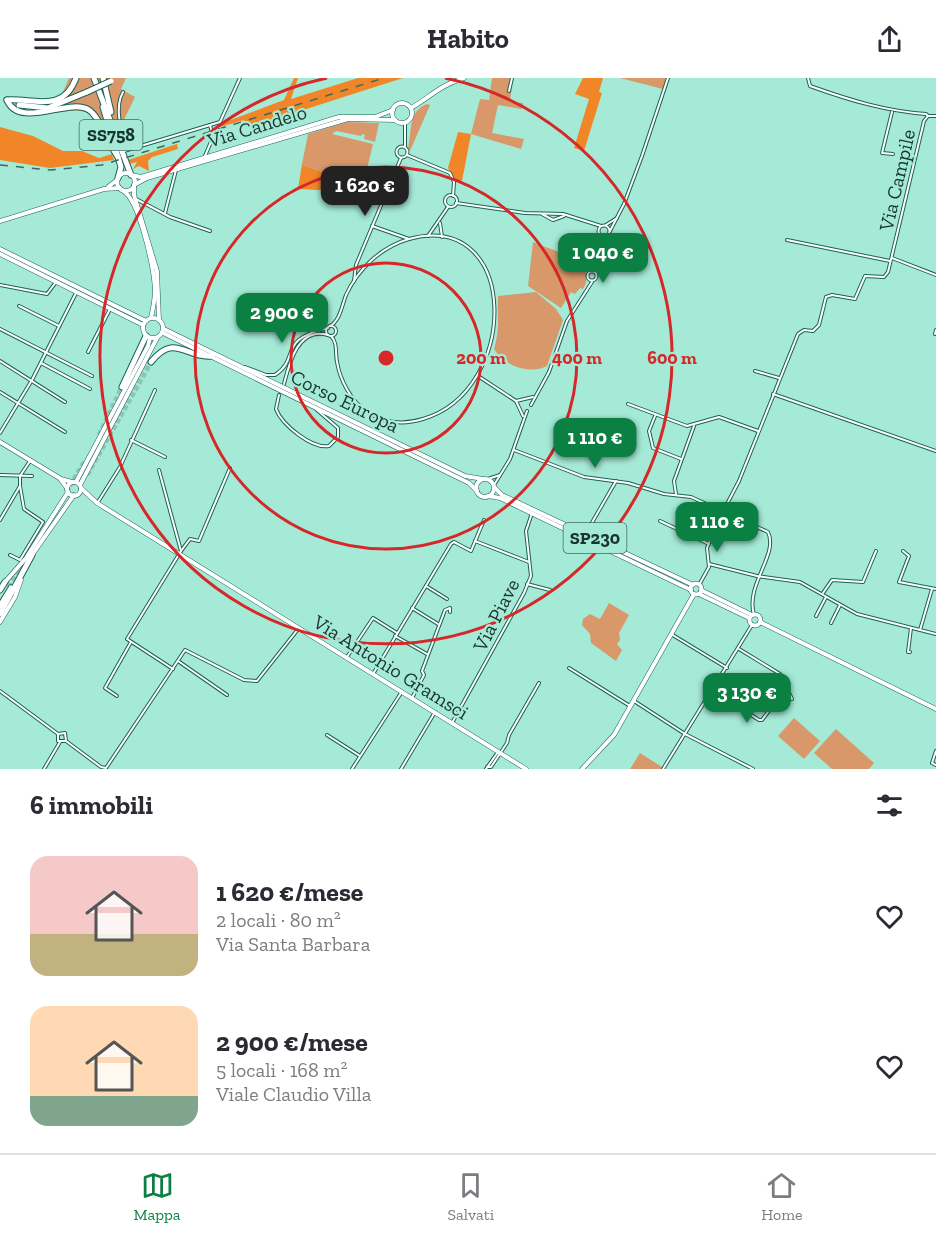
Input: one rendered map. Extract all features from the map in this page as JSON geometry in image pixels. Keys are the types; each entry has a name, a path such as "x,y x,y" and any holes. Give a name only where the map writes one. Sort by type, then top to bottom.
{"highway":[{"path":"7,100 39,103 50,101 65,95 76,78"},
{"name":"SS758","path":"94,78 115,131 120,154 121,171 118,179"},
{"path":"103,78 115,131"},
{"path":"7,100 29,108 48,108 114,79"},
{"name":"SS758","path":"100,91 120,154 131,175"},
{"path":"7,100 9,104 26,112 44,113 75,105 91,111 120,154"},
{"path":"122,387 148,337"},
{"path":"151,362 162,351 179,347 206,357 212,356"},
{"path":"0,614 32,555"},
{"path":"0,599 5,586"},
{"path":"0,606 5,586"}],"main road":[{"path":"411,108 441,85 464,78"},
{"path":"0,97 7,100"},
{"path":"403,103 411,108 411,117 405,123 395,120 393,110 403,103"},
{"name":"Via Candelo","path":"131,175 141,177 339,117 375,117 393,110"},
{"name":"Via Candelo","path":"134,185 138,181 348,119 395,120"},
{"name":"SS758","path":"121,189 118,179 123,174 131,175 134,185"},
{"path":"104,189 118,179"},
{"path":"0,221 104,189 129,190 134,185"},
{"path":"5,586 26,558 68,490 77,484 157,338 163,331 159,320 157,272 136,200 134,185"},
{"path":"0,622 15,597 32,555 76,495 77,484 148,337 147,322 155,291 151,261 133,202 121,189"},
{"path":"0,251 147,322"},
{"path":"0,251 111,309 147,322 159,320"},
{"name":"Corso Europa","path":"163,331 469,483 477,491"},
{"name":"Corso Europa","path":"163,331 244,367 465,476 485,479"},
{"path":"148,337 157,338"},
{"path":"0,442 61,479 77,484 90,498"},
{"path":"61,479 68,490 76,495 90,498"},
{"path":"485,479 495,488 488,496 480,495 477,485 485,479"},
{"name":"SP230","path":"495,488 696,590"},
{"name":"SP230","path":"488,496 496,497 532,513 752,616 759,617 760,622 936,709"},
{"name":"Via Antonio Gramsci","path":"90,498 181,552 526,769"},
{"path":"582,769 611,738 696,590"},
{"path":"752,616 752,625 760,622"}],"street":[{"path":"120,154 128,149 220,122 240,78"},
{"path":"510,91 512,78"},
{"path":"602,245 618,216 668,78"},
{"path":"808,78 808,83 859,103 928,116"},
{"path":"123,92 119,99 122,136 128,149"},
{"path":"892,111 882,153 892,154"},
{"name":"Via Campile","path":"779,378 798,334 804,330 813,331 817,328 826,297 832,295 855,299 866,276 886,276 924,122 928,116 936,116"},
{"path":"405,123 407,155"},
{"path":"205,158 213,137 210,125"},
{"path":"401,158 396,151 405,147"},
{"path":"244,367 250,367 266,375 275,375 281,371 296,340 304,334 329,327 336,322 354,282 356,265 401,158 407,155 450,173 454,182 453,196 456,203"},
{"path":"165,213 176,170"},
{"path":"448,207 445,200 453,196"},
{"path":"136,200 210,231"},
{"path":"426,237 441,220 448,207 456,203 568,216 590,225 598,231 601,237 599,264 592,282 567,321 549,372 523,419 514,450 495,488"},
{"path":"539,213 553,220 568,216"},
{"path":"598,231 618,216"},
{"path":"441,220 440,234 444,238"},
{"path":"590,225 603,226 610,231"},
{"path":"372,226 409,239"},
{"path":"601,237 607,236"},
{"path":"329,327 329,336 336,344 341,376 353,398 366,411 390,422 412,422 440,412 458,399 478,376 489,353 496,311 493,290 486,271 476,256 464,246 444,238 409,239 382,252 354,282"},
{"name":"Via Campile","path":"787,240 891,260 936,275"},
{"path":"585,292 588,280 595,272"},
{"path":"588,280 592,282"},
{"path":"0,285 47,294 56,282"},
{"path":"0,433 32,380 76,292"},
{"path":"18,306 59,326"},
{"path":"88,352 111,309"},
{"path":"284,384 299,344 311,337 329,336 337,331 329,327"},
{"path":"0,329 92,376"},
{"path":"0,361 65,402"},
{"path":"41,363 90,389"},
{"path":"696,590 709,567 709,544 722,510 739,481 779,378 755,371"},
{"path":"478,376 516,401 531,405"},
{"path":"98,503 120,467 155,390"},
{"path":"0,392 64,432"},
{"path":"772,394 936,450"},
{"path":"279,395 276,409 285,423 314,444 330,446 339,434 336,425 312,407"},
{"path":"522,402 536,396"},
{"path":"522,402 523,419"},
{"path":"628,404 694,426 719,417 758,431"},
{"path":"522,411 527,411"},
{"path":"656,415 649,431 653,448 681,459"},
{"path":"676,494 673,487 694,426"},
{"path":"131,440 165,457"},
{"path":"514,450 584,477 616,481 664,494 676,494 722,510 764,529 770,535 771,547 757,576 752,616"},
{"path":"10,555 20,560 43,522 24,509 20,476 30,461"},
{"path":"173,669 127,639 190,539 199,541 230,468"},
{"path":"159,470 181,552"},
{"path":"485,479 502,473"},
{"path":"0,476 32,476"},
{"path":"586,534 616,481"},
{"path":"0,520 20,486"},
{"name":"Via Piave","path":"452,723 510,623 531,576 526,531 532,513"},
{"path":"373,674 452,543 470,552 484,520"},
{"path":"660,521 709,544"},
{"path":"476,541 529,562"},
{"path":"903,550 909,556 899,582 934,589 920,630"},
{"path":"823,593 832,580 863,582 876,551"},
{"path":"708,562 757,576 794,580 823,593 826,597 857,614 936,634"},
{"path":"527,584 550,590"},
{"path":"426,586 447,599"},
{"path":"816,616 826,597"},
{"path":"831,623 840,605"},
{"path":"412,608 439,624"},
{"path":"412,698 424,675 422,671 446,608 450,608 450,612"},
{"path":"347,657 373,618 428,654"},
{"path":"663,769 752,625"},
{"path":"60,742 66,741 103,768 113,760 153,694 185,650 244,680 257,681 299,627"},
{"path":"910,652 908,652 911,628"},
{"path":"671,634 727,668"},
{"path":"117,696 105,688 131,642"},
{"path":"739,649 780,674 792,699"},
{"path":"178,661 226,695"},
{"path":"569,668 631,706"},
{"path":"487,768 499,752 539,683"},
{"path":"712,690 759,720 762,720 775,703"},
{"path":"0,691 58,734 60,742 44,769"},
{"path":"352,769 402,692"},
{"path":"634,701 685,734 753,769"},
{"path":"401,769 435,712"},
{"path":"58,734 65,733 66,741"},
{"path":"327,735 360,756"},
{"path":"936,752 932,764 936,765"}],"shaded area":[{"path":"69,78 94,78 113,151 105,148 98,127 90,115 77,111 54,113"},
{"path":"97,78 126,78 121,89 135,97 121,126 119,125 121,140"},
{"path":"294,78 298,78 291,99 358,78 403,78 247,128 244,120 220,127 220,124 284,100"},
{"path":"492,78 513,78 510,102 523,103 522,109 498,105 492,133 524,139 521,149 471,134 480,99 489,100"},
{"path":"583,78 603,78 599,92 602,93 584,151 574,148 589,99 575,94"},
{"path":"620,78 666,78 663,89"},
{"path":"430,105 410,151 408,148 414,117 421,107"},
{"path":"347,122 379,123 375,142 364,139 365,135 362,134 361,136 336,131 332,134 373,144 366,173 352,170 345,191 337,191 339,181 326,173 302,164 308,134"},
{"path":"0,127 33,136 63,151 82,151 99,158 112,154 114,160 50,168 0,160"},
{"path":"458,132 471,134 462,181 456,180 448,168"},
{"path":"177,144 178,149 152,157 148,161 149,171 139,166 133,169 137,162 129,164 128,160"},
{"path":"302,164 326,173 339,181 337,191 298,189"},
{"path":"533,242 572,258 585,271 587,279 583,289 580,288 575,294 571,292 561,308 528,286"},
{"path":"536,292 556,309 563,320 547,366 533,370 511,364 498,355 494,349 498,329 498,296"},
{"path":"609,603 629,615 619,633 620,640 617,644 622,650 616,661 591,643 590,634 582,625 583,619 590,614 600,619"},
{"path":"794,718 820,741 804,759 778,736"},
{"path":"836,729 874,763 869,769 832,769 814,753"},
{"path":"640,753 662,767 661,769 630,769"}],"tunnel":[{"path":"87,475 151,362"},
{"path":"99,435 122,387"},
{"path":"66,492 85,461"},
{"path":"8,587 21,566"}],"railway":[{"path":"0,165 50,170 102,165 384,78"}]}
